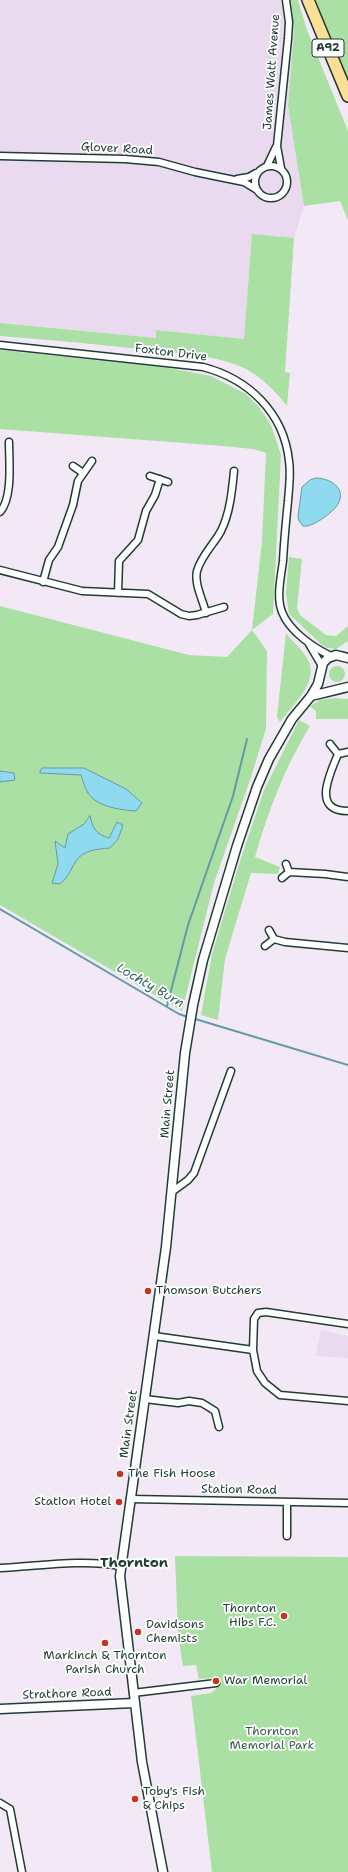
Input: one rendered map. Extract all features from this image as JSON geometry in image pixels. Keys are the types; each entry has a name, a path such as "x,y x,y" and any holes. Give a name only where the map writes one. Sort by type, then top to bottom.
{"highway":[{"name":"A92","path":"308,0 348,96"}],"main road":[{"path":"331,656 344,656 348,650"},
{"name":"Main Street","path":"163,1872 151,1813 134,1703 121,1586 121,1566 173,1191 182,1070 193,1005 206,953 239,840 257,787 269,759 292,720 311,696 325,660 331,656"},
{"path":"321,670 322,679 328,687 344,689"},
{"path":"311,696 344,689"},
{"name":"Strathore Road","path":"0,1708 134,1703"}],"street":[{"name":"James Watt Avenue","path":"281,168 277,146 288,39 289,22 286,0"},
{"name":"James Watt Avenue","path":"267,166 277,146"},
{"name":"Glover Road","path":"0,156 125,159 159,162 195,172 244,182 257,190"},
{"path":"267,166 281,168 287,182 286,187 280,195 269,198 262,196 257,190 254,182 257,173 267,166"},
{"name":"Glover Road","path":"231,179 249,177 257,173"},
{"name":"Foxton Drive","path":"0,345 203,367 231,376 253,392 269,409 284,439 288,452 290,476 280,604 285,619 308,643 331,656"},
{"path":"0,512 6,503 8,494 10,442"},
{"path":"43,582 49,560 58,547 73,505 76,488 83,473 92,461"},
{"path":"73,466 83,473"},
{"path":"206,613 197,580 197,571 221,530 225,520 232,493 234,471"},
{"path":"150,476 168,482"},
{"path":"118,592 119,561 138,540 146,511 155,496 160,479"},
{"path":"0,570 82,591 148,594 181,614 193,616 224,607"},
{"name":"Foxton Drive","path":"308,643 321,670"},
{"path":"330,744 338,754"},
{"path":"338,754 348,752"},
{"path":"338,754 326,785 326,795 331,806 338,810 348,811"},
{"path":"286,864 289,872"},
{"path":"282,878 289,872 348,877"},
{"path":"269,930 274,939 285,942 348,948"},
{"path":"266,946 274,939"},
{"path":"173,1191 188,1180 194,1173 231,1071"},
{"path":"348,1324 266,1312 258,1313 254,1319 253,1350 257,1371 265,1383 280,1395 348,1401"},
{"path":"154,1336 253,1350"},
{"path":"145,1399 178,1403 189,1401 202,1403 215,1411 219,1427"},
{"name":"Station Road","path":"130,1499 348,1503"},
{"path":"287,1502 287,1536"},
{"path":"0,1568 84,1563 107,1563 121,1566"},
{"path":"133,1693 216,1683"},
{"path":"0,1803 10,1809 22,1872"}],"shaded area":[{"path":"0,0 291,0 294,33 288,106 304,206 294,238 252,234 244,339 157,330 156,338 0,323"},
{"path":"321,1330 348,1336 348,1358 316,1356"}],"green space":[{"path":"291,0 298,0 307,30 348,131 348,220 340,201 304,206 288,106 294,33"},
{"path":"314,0 348,0 348,81"},
{"path":"252,234 294,238 285,372 290,373 287,406 273,390 257,376 244,368 224,361 180,353 0,336 0,323 156,338 156,330 244,339"},
{"path":"0,350 169,368 211,376 246,394 259,407 271,425 281,455 273,614 252,630 262,541 266,453 253,449 223,446 0,429"},
{"path":"289,557 302,559 297,608 300,615 326,635 336,636 348,626 348,641 336,649 327,648 321,644 289,614 286,593"},
{"path":"0,606 189,655 227,657 252,630 267,651 266,729 214,883 182,1011 0,905"},
{"path":"286,633 305,655 311,670 307,686 297,702 280,722 277,717"},
{"path":"334,666 340,666 345,671 343,680 340,682 334,682 329,677 329,671"},
{"path":"334,698 348,699 348,719 316,719 316,711 310,706 320,700"},
{"path":"299,720 310,726 285,773 255,857 280,867 278,874 251,873 225,959 218,1020 201,1015 212,954 240,861 264,790"},
{"name":"Thornton Memorial Park","path":"175,1556 348,1557 348,1872 212,1872 191,1696 211,1693 217,1688 215,1678 199,1679 196,1665 183,1666 178,1634"}],"water":[{"path":"317,478 334,483 340,491 339,501 336,507 321,520 311,525 303,526 299,521 298,516 302,487 310,480"},
{"path":"42,768 84,768 126,789 142,803 136,811 117,809 103,805 92,798 88,793 81,775 40,773"},
{"path":"0,771 14,773 15,780 0,782"},
{"path":"90,816 92,824 98,833 109,838 117,822 123,825 118,839 110,848 83,854 79,857 60,884 52,883 58,864 55,841 65,848 68,834 84,824"}],"waterway":[{"path":"167,1006 188,925 233,796 247,739"},
{"name":"Lochty Burn","path":"0,909 179,1014 188,1017"},
{"name":"Lochty Burn","path":"192,1018 348,1065"}],"place":[{"name":"Thomson Butchers","path":"148,1291"},
{"name":"The Fish Hoose","path":"120,1474"},
{"name":"Station Hotel","path":"119,1502"},
{"name":"Thornton Hibs F.C.","path":"284,1616"},
{"name":"Davidsons Chemists","path":"138,1632"},
{"name":"Markinch & Thornton Parish Church","path":"105,1643"},
{"name":"War Memorial","path":"216,1681"},
{"name":"Toby's Fish & Chips","path":"135,1799"}],"district":[{"name":"Thornton","path":"134,1563"}]}
